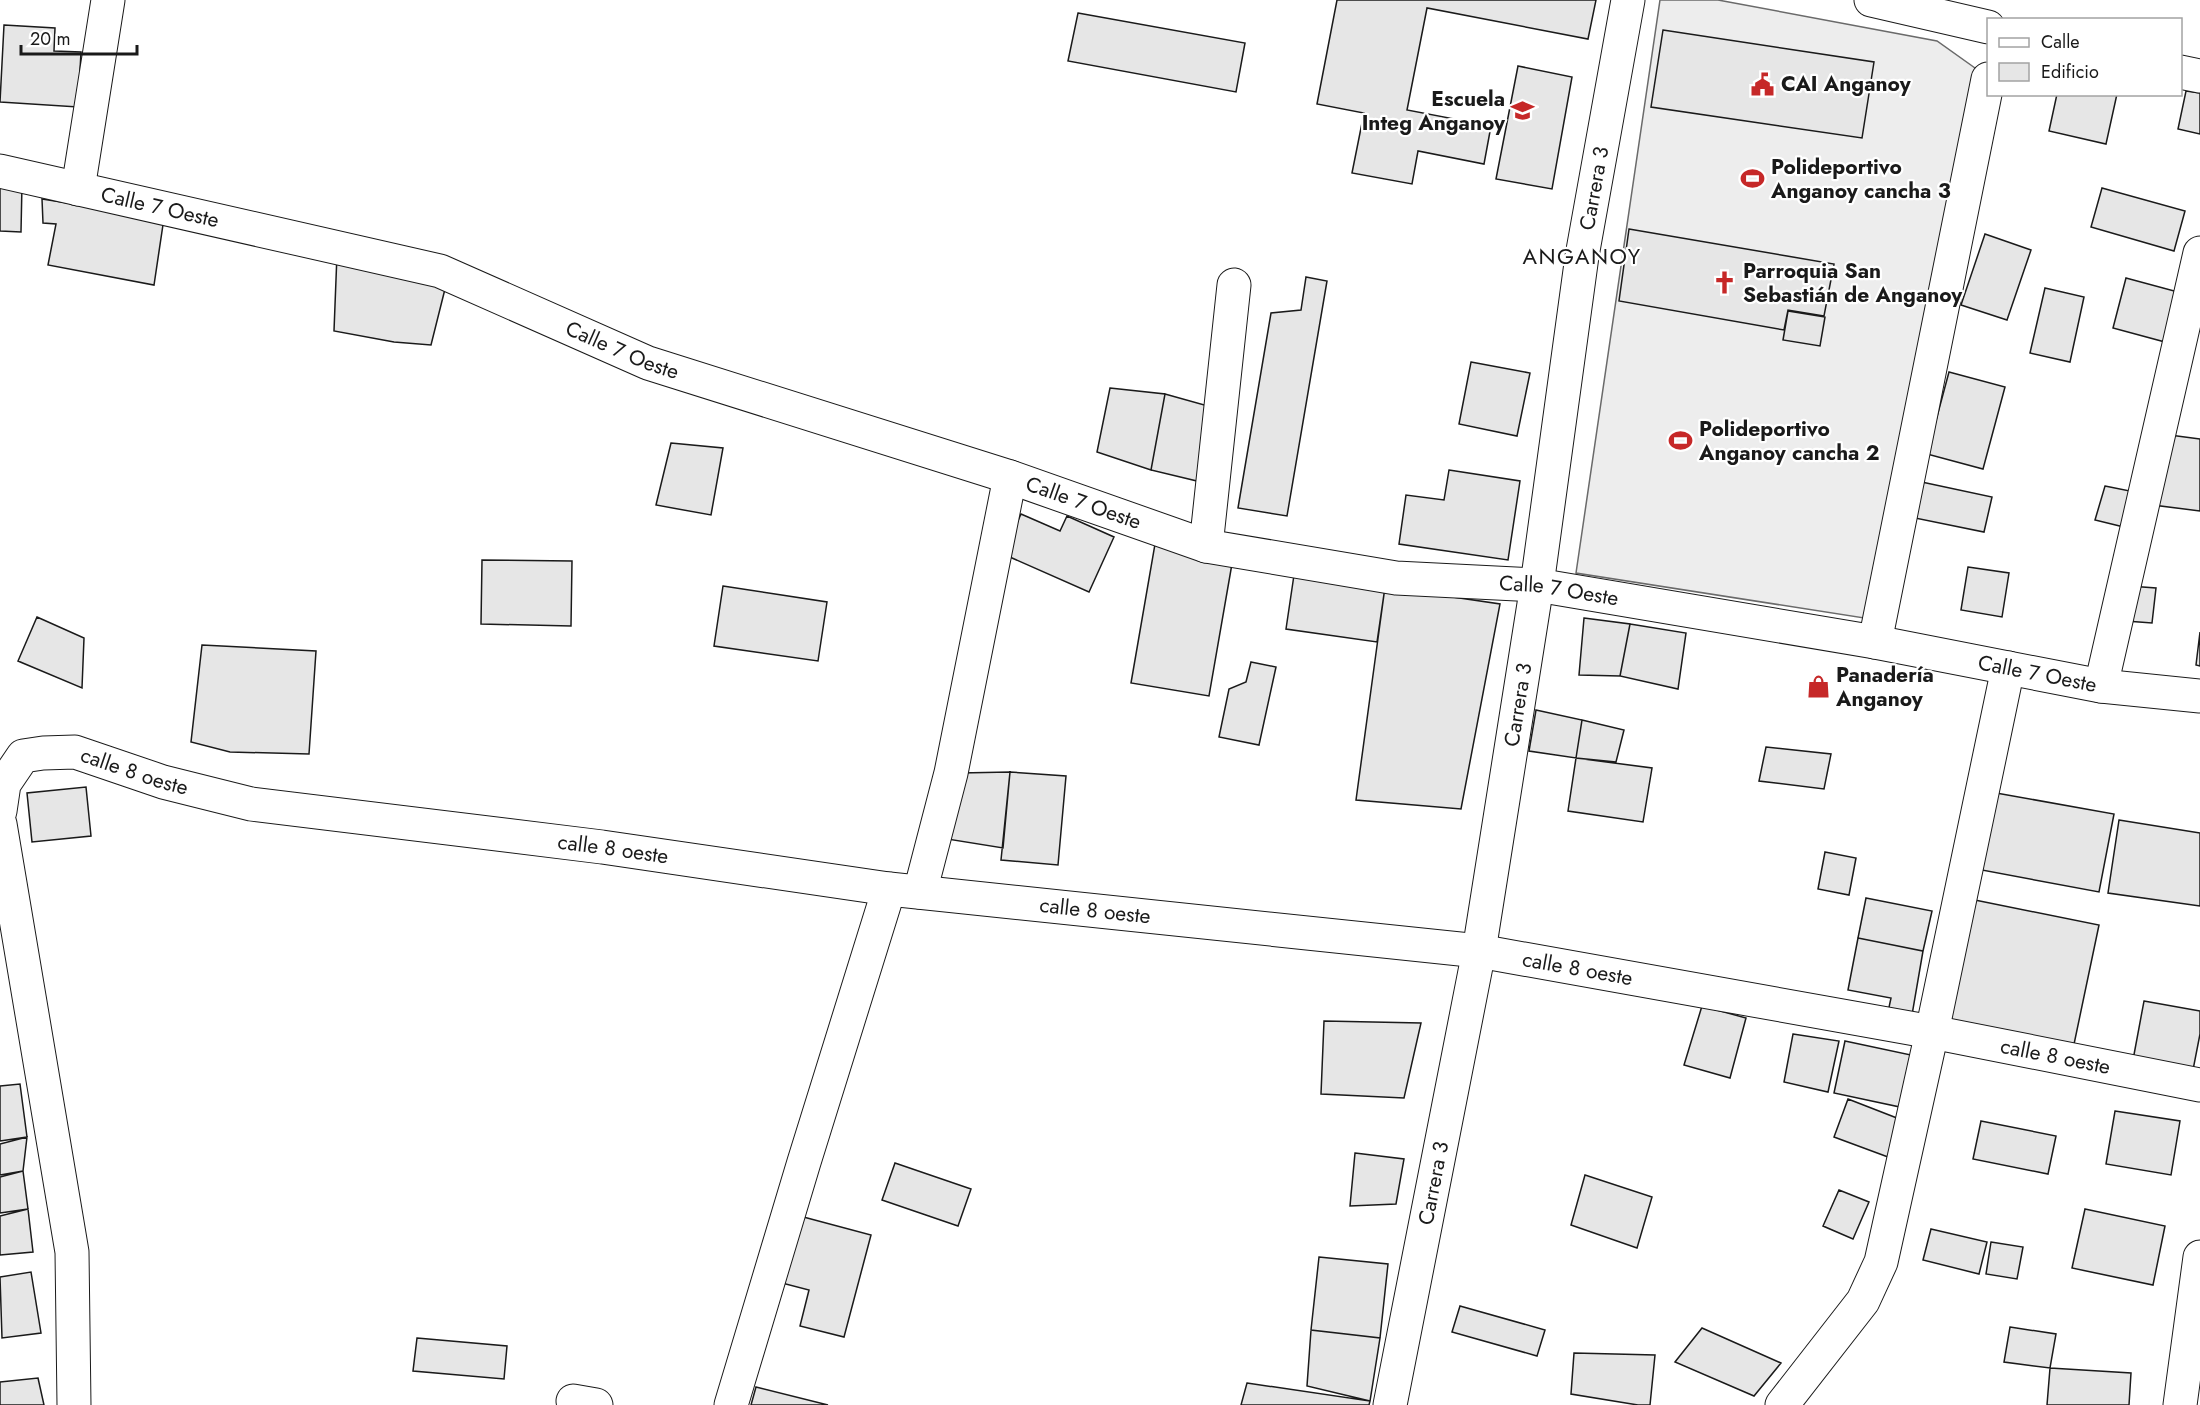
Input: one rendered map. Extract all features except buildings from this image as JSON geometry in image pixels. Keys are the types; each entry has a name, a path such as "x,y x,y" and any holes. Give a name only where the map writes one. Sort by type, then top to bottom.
{"street":[{"path":"78,189 108,0"},
{"name":"Carrera 3","path":"1390,1405 1479,951 1537,585 1582,256 1628,0"},
{"path":"1871,0 1987,27"},
{"path":"1875,642 1987,89"},
{"name":"Calle 7 Oeste","path":"0,171 440,271 648,363 1010,477 1206,546 1396,578 1537,585 1875,642 2101,686 2200,696"},
{"path":"2101,686 2200,253"},
{"path":"1206,546 1234,285"},
{"path":"731,1405 807,1151 951,773 1010,477"},
{"path":"1782,1405 1863,1301 1881,1262 2008,668"},
{"name":"calle 8 oeste","path":"2,798 23,756 75,752 163,782 252,804 602,847 905,890 1479,951 1932,1032 2200,1085"},
{"path":"0,824 72,1252 74,1405"},
{"path":"2180,1405 2200,1257"}],"shaded area":[{"path":"1660,0 1718,0 1937,41 1982,73 1864,618 1576,573"}],"place":[{"name":"CAI Anganoy","path":"1763,84"},
{"name":"Escuela Integ Anganoy","path":"1523,111"},
{"name":"Polideportivo Anganoy cancha 3","path":"1753,179"},
{"name":"Parroquia San Sebastián de Anganoy","path":"1725,283"},
{"name":"Polideportivo Anganoy cancha 2","path":"1681,441"},
{"name":"Panadería Anganoy","path":"1818,687"}],"district":[{"name":"ANGANOY","path":"1582,256"}]}
